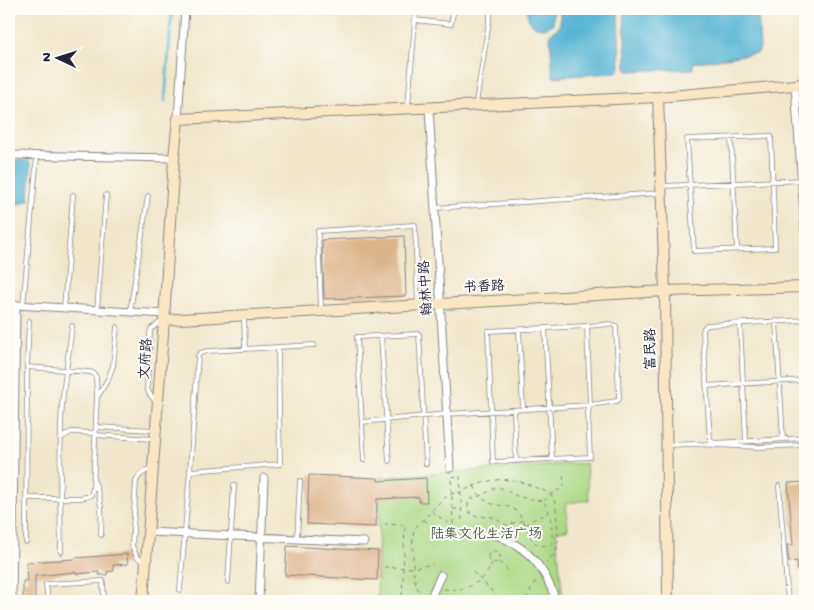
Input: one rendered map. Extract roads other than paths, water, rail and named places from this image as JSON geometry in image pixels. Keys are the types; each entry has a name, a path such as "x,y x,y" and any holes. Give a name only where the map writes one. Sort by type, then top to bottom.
{"street":[{"path":"186,9 178,119 658,97 805,83"},
{"path":"795,85 805,231"},
{"name":"富民路","path":"658,97 665,291 668,601"},
{"name":"翰林中路","path":"429,108 450,468"},
{"name":"文府路","path":"143,601 178,119"},
{"path":"9,155 174,158"},
{"name":"书香路","path":"164,317 244,315 665,291 805,287"},
{"path":"12,601 16,306 130,312 164,317"},
{"path":"259,601 264,478"},
{"path":"148,532 364,542"},
{"path":"496,535 519,546 535,560 551,586 556,599"},
{"path":"428,601 442,575"}],"lane":[{"path":"408,108 416,9"},
{"path":"415,20 451,24 454,9"},
{"path":"476,105 491,9"},
{"path":"771,136 775,248 694,251 688,139 731,138 771,136"},
{"path":"731,138 738,249"},
{"path":"16,306 38,155"},
{"path":"435,208 661,190 690,185 803,180"},
{"path":"97,310 106,194"},
{"path":"64,308 73,195"},
{"path":"130,312 148,196"},
{"path":"321,311 318,231 328,230 415,226 418,305"},
{"path":"244,315 245,349"},
{"path":"805,320 707,326 703,332 710,440 715,443 805,438"},
{"path":"26,542 29,321"},
{"path":"776,321 783,439"},
{"path":"740,323 746,441"},
{"path":"362,422 447,414 491,411 514,410 523,409 549,408 590,405 614,403 619,399 617,331 616,326 611,324 488,331 491,411 493,462 590,457 588,412 590,405 586,326"},
{"path":"61,552 61,426 72,326"},
{"path":"98,396 113,366 117,327"},
{"path":"545,328 552,459"},
{"path":"520,330 523,409"},
{"path":"364,460 357,337 420,334 426,464"},
{"path":"381,336 389,461"},
{"path":"180,590 198,356 204,351 314,345"},
{"path":"190,471 280,464 278,348"},
{"path":"26,498 86,497 91,495 98,396 94,373 27,367"},
{"path":"706,386 805,380"},
{"path":"514,410 516,461"},
{"path":"61,426 71,432 155,435"},
{"path":"96,427 155,435"},
{"path":"61,438 71,432"},
{"path":"667,445 695,444 758,447 805,444"},
{"path":"146,564 137,557 132,546 136,481 140,475 153,466"},
{"path":"93,479 101,503 101,535"},
{"path":"296,539 300,481"},
{"path":"228,582 234,485"},
{"path":"778,486 788,601"},
{"path":"48,601 46,584 103,581 104,601"}],"water":[{"path":"527,9 554,9 553,24 543,28 534,26 529,19"},
{"path":"560,9 618,9 620,67 618,71 613,73 553,77 550,34 560,26"},
{"path":"624,9 758,9 760,48 758,53 693,63 693,69 628,71 626,67"},
{"path":"9,160 29,161 31,164 29,200 20,204 9,204"}],"waterway":[{"path":"165,101 172,9"}],"park label":[{"name":"陆集文化生活广场","path":"486,535"}]}
